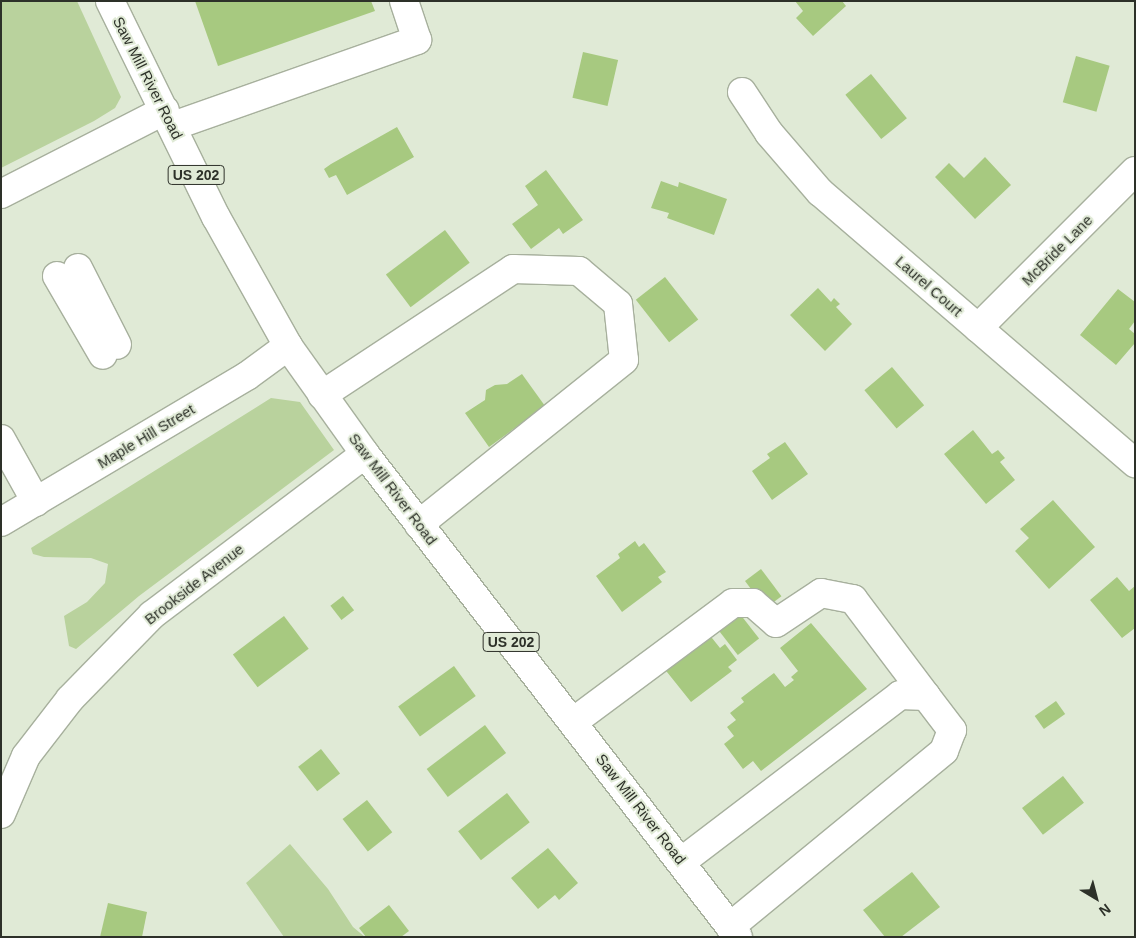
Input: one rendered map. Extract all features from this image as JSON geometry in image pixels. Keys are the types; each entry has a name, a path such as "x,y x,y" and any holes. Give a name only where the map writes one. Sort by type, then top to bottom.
{"main road":[{"name":"Saw Mill River Road","path":"110,1 216,217 288,346 365,454 734,932"},
{"path":"1,194 169,118 417,40 404,1"},
{"name":"Laurel Court","path":"742,92 769,133 820,192 1135,463"},
{"name":"McBride Lane","path":"978,328 1135,171"},
{"path":"322,395 513,269 579,271 618,304 624,360 419,524"},
{"path":"68,272 110,350"},
{"name":"Maple Hill Street","path":"1,522 247,376 288,346"},
{"path":"1,439 36,502"},
{"name":"Brookside Avenue","path":"1,814 26,756 70,699 152,615 365,454"},
{"path":"573,722 733,603 753,603 776,623 821,593 853,599 952,730 944,751 734,932"},
{"path":"681,862 900,695 926,696"}],"green space":[{"path":"1,1 77,1 121,97 115,108 94,121 1,168"},
{"path":"271,398 300,402 334,450 139,596 76,649 69,646 64,616 87,602 105,583 108,564 91,558 44,557 33,554 31,548"},
{"path":"290,844 328,889 353,927 365,937 284,937 246,883"}],"building":[{"path":"195,1 371,1 375,11 218,66"},
{"path":"795,1 842,1 846,6 813,36 796,18 803,11"},
{"path":"583,52 618,60 608,106 572,98"},
{"path":"1076,56 1110,66 1096,112 1063,102"},
{"path":"871,74 907,118 881,139 845,95"},
{"path":"397,127 414,157 347,195 336,175 329,178 324,169"},
{"path":"985,157 1011,185 975,219 935,177 949,163 964,178"},
{"path":"546,170 583,220 563,234 559,228 531,249 512,224 538,205 525,186"},
{"path":"661,181 678,187 679,182 727,199 714,235 667,218 669,213 651,208"},
{"path":"445,230 470,263 411,307 386,275"},
{"path":"665,277 698,320 669,342 636,300"},
{"path":"818,288 831,302 834,298 840,304 836,307 852,324 825,351 790,315"},
{"path":"1118,289 1135,302 1135,321 1129,329 1135,334 1135,343 1116,365 1080,335"},
{"path":"892,367 924,405 897,428 864,390"},
{"path":"522,374 545,406 489,447 465,413 485,400 486,390 495,385 507,384"},
{"path":"973,430 992,454 998,450 1005,458 1000,462 1015,480 986,504 944,454"},
{"path":"785,442 808,474 772,500 752,471 770,458 767,454"},
{"path":"1053,500 1095,547 1049,589 1015,551 1029,538 1020,529"},
{"path":"635,541 639,547 644,543 666,572 658,577 662,582 622,612 596,576 620,558 618,554"},
{"path":"761,569 781,596 765,608 745,581"},
{"path":"1117,577 1129,591 1135,586 1135,628 1122,638 1090,600"},
{"path":"343,596 354,610 341,620 330,606"},
{"path":"740,614 759,638 738,655 719,631"},
{"path":"284,616 309,649 258,687 233,655"},
{"path":"811,623 867,689 761,771 753,761 743,769 724,744 734,736 727,727 736,720 730,713 744,702 741,698 774,673 785,687 794,680 791,677 798,671 780,648"},
{"path":"708,633 720,648 725,644 737,660 728,667 732,671 691,702 663,667"},
{"path":"454,666 476,696 420,736 398,707"},
{"path":"1056,701 1065,714 1044,729 1035,716"},
{"path":"485,725 506,753 448,797 427,769"},
{"path":"321,749 340,773 317,791 298,767"},
{"path":"1063,776 1084,803 1043,835 1022,808"},
{"path":"507,793 530,822 481,860 458,831"},
{"path":"367,800 392,832 368,851 343,819"},
{"path":"548,848 578,883 559,900 555,895 538,909 511,878"},
{"path":"912,872 940,907 901,937 885,937 863,910"},
{"path":"108,903 147,912 142,937 100,937"},
{"path":"389,905 409,931 401,937 366,937 359,928"}]}
